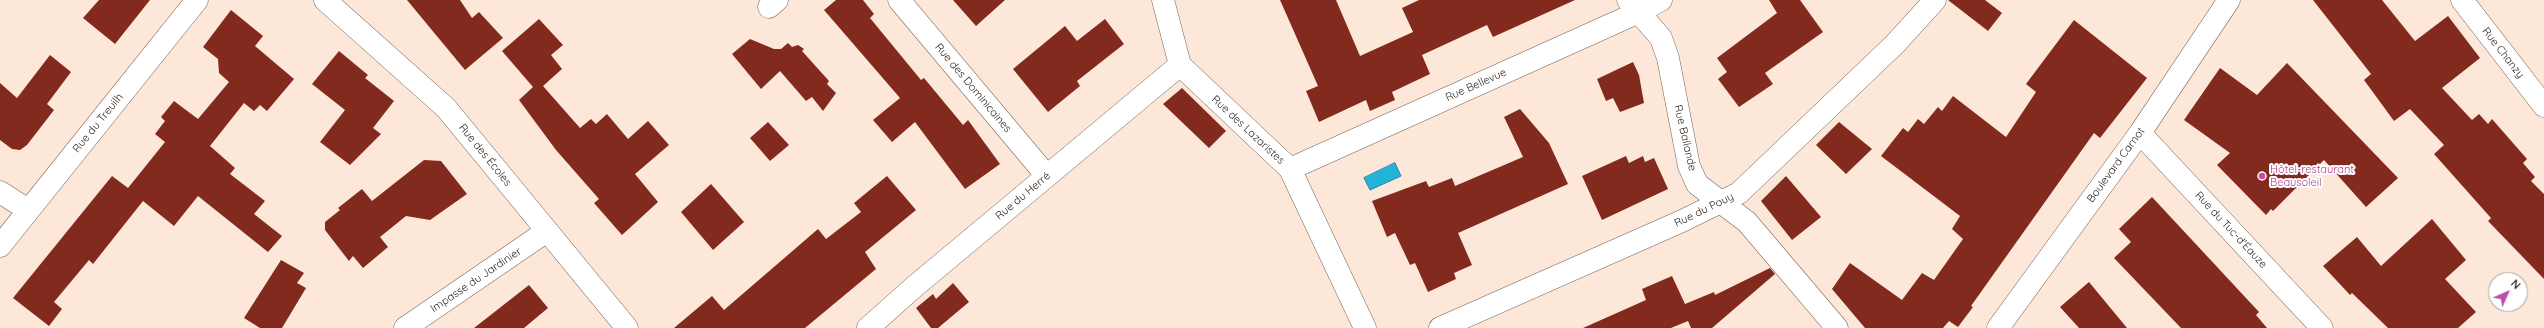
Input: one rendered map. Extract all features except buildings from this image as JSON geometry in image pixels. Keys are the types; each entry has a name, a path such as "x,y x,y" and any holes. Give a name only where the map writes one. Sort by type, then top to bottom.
{"street":[{"name":"Rue du Treuilh","path":"0,246 198,0"},
{"name":"Rue des Écoles","path":"325,0 446,108 627,328"},
{"name":"Rue des Dominicaines","path":"899,0 1047,176"},
{"path":"1163,0 1180,66"},
{"name":"Rue Bellevue","path":"1290,169 1634,6 1661,0"},
{"name":"Rue du Pouy","path":"1440,328 1720,204 1739,193 1895,44 1935,0"},
{"name":"Boulevard Carnot","path":"1998,328 2140,133 2229,0"},
{"name":"Rue Chanzy","path":"2462,0 2544,106"},
{"name":"Rue Ballande","path":"1634,6 1661,38 1668,58 1689,166 1697,184 1720,204 1747,222 1837,328"},
{"name":"Rue du Herré","path":"868,328 1047,176 1180,66"},
{"name":"Rue des Lazaristes","path":"1180,66 1290,169 1365,328"},
{"name":"Rue du Tuc-d'Éauze","path":"2140,133 2322,328"},
{"path":"0,192 28,210"},
{"name":"Impasse du Jardinier","path":"405,328 547,231"}],"water":[{"path":"1395,163 1401,176 1370,190 1364,178"}],"place":[{"name":"Hôtel-restaurant Beausoleil","path":"2262,176"}]}
